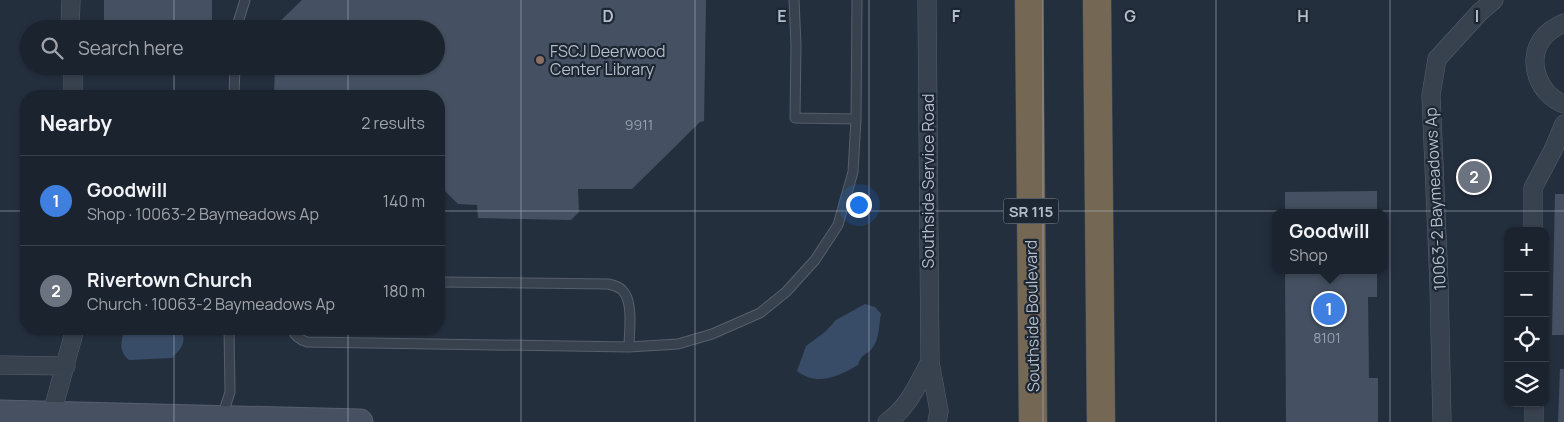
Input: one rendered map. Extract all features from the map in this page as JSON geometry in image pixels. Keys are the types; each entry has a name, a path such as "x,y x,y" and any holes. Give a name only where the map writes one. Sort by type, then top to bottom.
{"highway":[{"name":"Southside Boulevard","path":"1029,0 1033,422"},
{"path":"1097,0 1101,422"}],"street":[{"path":"70,20 71,0"},
{"name":"Southside Service Road","path":"927,0 930,362 939,411 937,422"},
{"name":"10063-2 Baymeadows Ap","path":"1442,422 1439,284 1431,95 1438,59 1480,12 1494,0"},
{"path":"1564,23 1554,27 1542,40 1536,56 1536,73 1543,89 1564,104"},
{"path":"73,75 73,90"},
{"path":"1533,227 1533,188 1564,124"},
{"path":"52,413 74,335"},
{"name":"Southside Service Road","path":"887,422 899,414 909,401 930,362"},
{"path":"0,364 66,366"},
{"path":"1534,407 1534,422"},
{"path":"0,412 222,421 360,422"}],"lane":[{"path":"239,20 245,0"},
{"path":"794,0 796,45 795,118 856,120"},
{"path":"297,335 301,340 307,342 629,347 678,344 712,334 760,313 786,292 815,260 838,225 853,172 856,120 856,0"},
{"path":"234,90 235,75"},
{"path":"445,282 608,284 616,286 622,289 629,302 629,347"},
{"path":"222,421 230,392 229,335"}],"water":[{"path":"865,304 875,307 881,314 875,344 861,358 858,365 836,376 820,379 805,376 797,371 806,346 825,332 836,320"},
{"path":"124,335 182,335 183,337 181,348 172,358 129,360 123,353"}],"building":[{"path":"104,0 212,0 212,20 104,20"},
{"path":"302,0 706,0 704,121 700,122 632,189 578,189 579,212 571,220 478,218 477,205 458,204 445,191 445,90 274,90 275,75 445,75 445,20 281,20"},
{"path":"1377,191 1377,209 1285,209 1285,192"},
{"path":"1555,194 1564,194 1564,335 1552,335"},
{"path":"1285,274 1377,274 1377,297 1368,297 1369,378 1378,378 1378,422 1286,422"},
{"path":"1560,369 1564,369 1564,422 1558,422"}],"place":[{"name":"FSCJ Deerwood Center Library","path":"540,60"},
{"name":"Rivertown Church","path":"1474,177"},
{"name":"Goodwill","path":"1329,309"}]}
